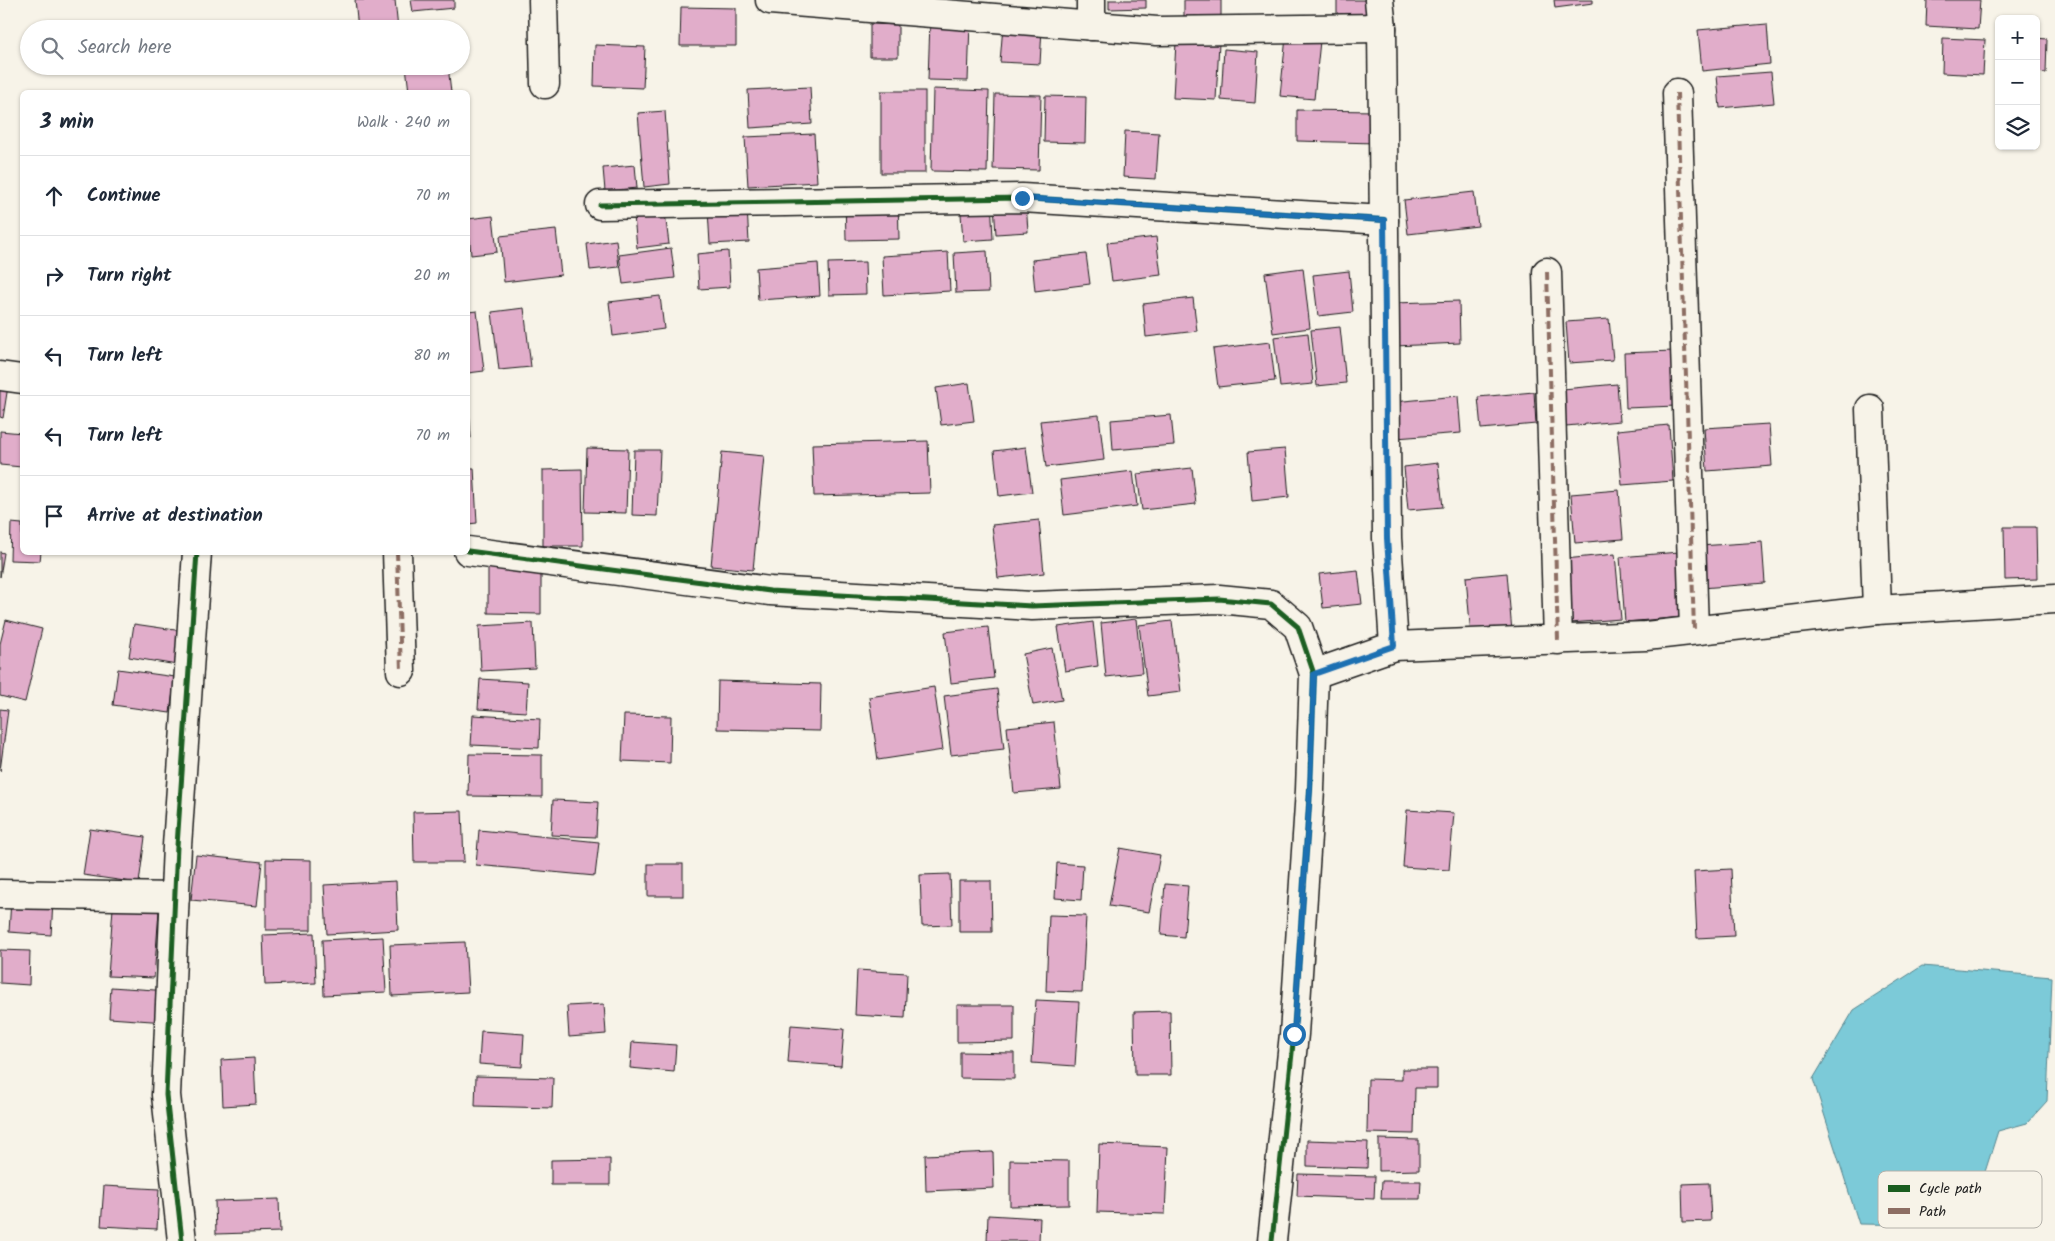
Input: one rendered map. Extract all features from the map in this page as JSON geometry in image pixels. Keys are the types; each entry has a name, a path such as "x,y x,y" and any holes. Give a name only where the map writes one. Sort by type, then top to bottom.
{"street":[{"path":"543,0 545,84"},
{"path":"770,0 1091,13 1157,30 1382,28"},
{"path":"1379,0 1382,28 1387,538 1394,646"},
{"path":"1677,93 1694,630"},
{"path":"600,205 1022,198 1384,220"},
{"path":"1547,272 1558,640"},
{"path":"0,376 20,379"},
{"path":"1870,409 1877,610"},
{"path":"470,551 770,591 1032,606 1219,599 1271,604 1298,627 1314,674 1310,790 1294,1034 1272,1241"},
{"path":"182,1241 166,1095 175,897 198,555"},
{"path":"397,555 401,671"},
{"path":"1314,674 1394,646 1646,636 1877,610 2055,599"},
{"path":"0,894 175,897"}],"water":[{"path":"1922,966 2052,977 2047,1101 2027,1123 1998,1131 1985,1171 1878,1171 1878,1224 1859,1224 1813,1079 1854,1010"}],"building":[{"path":"355,0 395,0 397,20 357,20"},
{"path":"411,0 454,0 454,8 413,12"},
{"path":"1109,0 1146,0 1146,8 1109,9"},
{"path":"1184,0 1221,0 1221,19 1184,21"},
{"path":"1337,0 1369,0 1368,19 1337,19"},
{"path":"1554,0 1593,0 1593,3 1555,8"},
{"path":"1927,0 1980,0 1978,29 1926,26"},
{"path":"681,7 736,8 736,46 680,46"},
{"path":"930,21 970,22 968,81 928,80"},
{"path":"870,24 898,25 898,57 870,57"},
{"path":"1767,24 1770,64 1702,71 1698,30"},
{"path":"1003,26 1042,28 1040,64 1000,62"},
{"path":"1286,37 1320,41 1314,99 1280,96"},
{"path":"1943,38 1985,40 1983,75 1942,73"},
{"path":"2040,38 2047,39 2046,73 2040,72"},
{"path":"1176,42 1219,43 1216,100 1173,98"},
{"path":"595,45 645,47 643,88 594,86"},
{"path":"1224,49 1258,52 1255,103 1221,100"},
{"path":"1771,72 1774,103 1720,108 1717,76"},
{"path":"407,75 449,75 451,90 409,90"},
{"path":"810,87 812,124 750,128 748,90"},
{"path":"933,89 989,91 987,172 931,171"},
{"path":"881,91 925,91 925,173 881,173"},
{"path":"995,94 1041,95 1039,170 993,169"},
{"path":"1045,96 1086,97 1085,143 1044,142"},
{"path":"1297,110 1377,111 1376,143 1297,141"},
{"path":"665,111 670,184 644,187 638,113"},
{"path":"1125,131 1159,133 1156,179 1123,177"},
{"path":"814,134 817,182 748,186 745,137"},
{"path":"635,165 637,188 605,191 603,168"},
{"path":"746,190 749,242 710,244 707,193"},
{"path":"1474,192 1478,226 1408,234 1404,200"},
{"path":"898,195 899,239 846,240 845,197"},
{"path":"991,198 993,239 963,241 960,200"},
{"path":"1026,202 1028,232 996,234 994,205"},
{"path":"665,213 669,244 637,248 634,216"},
{"path":"493,216 497,252 471,255 470,219"},
{"path":"556,230 561,275 504,282 500,236"},
{"path":"1156,237 1161,275 1112,281 1107,243"},
{"path":"616,240 619,267 590,270 587,244"},
{"path":"671,248 675,278 623,284 619,255"},
{"path":"728,251 730,287 699,289 697,254"},
{"path":"987,251 989,292 956,293 954,253"},
{"path":"948,252 950,291 884,295 882,256"},
{"path":"1086,254 1090,284 1035,291 1032,260"},
{"path":"865,262 866,294 829,295 828,263"},
{"path":"818,263 820,296 758,300 756,268"},
{"path":"1303,268 1310,328 1273,333 1265,273"},
{"path":"1349,271 1353,312 1318,316 1313,275"},
{"path":"660,296 664,329 613,336 609,302"},
{"path":"1193,298 1197,331 1146,337 1143,304"},
{"path":"1459,301 1460,343 1395,346 1393,303"},
{"path":"524,308 531,367 499,370 492,312"},
{"path":"477,311 484,371 470,373 470,312"},
{"path":"1609,319 1613,360 1569,363 1566,322"},
{"path":"1340,327 1346,383 1317,386 1311,330"},
{"path":"1308,333 1313,384 1280,387 1274,337"},
{"path":"1270,342 1275,381 1218,387 1213,349"},
{"path":"1673,351 1676,406 1626,408 1624,353"},
{"path":"969,383 974,421 941,425 936,388"},
{"path":"0,384 8,386 3,418 0,417"},
{"path":"1617,384 1620,421 1566,426 1563,389"},
{"path":"1534,392 1536,424 1481,429 1478,397"},
{"path":"1458,396 1461,433 1396,438 1393,402"},
{"path":"1099,415 1104,460 1046,467 1040,421"},
{"path":"1171,415 1174,445 1113,450 1111,420"},
{"path":"1769,424 1772,466 1707,471 1704,428"},
{"path":"1669,425 1673,481 1622,485 1617,430"},
{"path":"0,431 20,433 20,467 0,465"},
{"path":"928,441 930,493 814,496 812,444"},
{"path":"1026,447 1032,492 999,496 994,451"},
{"path":"587,448 628,449 626,513 585,512"},
{"path":"1285,449 1289,497 1252,501 1248,452"},
{"path":"634,450 660,450 657,516 632,515"},
{"path":"722,452 764,456 753,570 711,566"},
{"path":"1438,463 1443,507 1408,510 1404,467"},
{"path":"470,468 474,468 477,523 470,524"},
{"path":"1192,468 1196,504 1142,510 1137,474"},
{"path":"582,469 583,546 543,546 543,470"},
{"path":"1133,471 1137,506 1064,515 1060,480"},
{"path":"1619,490 1623,539 1575,543 1571,494"},
{"path":"1039,520 1044,573 998,578 992,525"},
{"path":"11,523 20,524 20,555 41,555 40,561 10,560"},
{"path":"2004,527 2036,527 2037,579 2005,580"},
{"path":"1762,542 1765,583 1702,588 1699,546"},
{"path":"0,552 4,553 0,577"},
{"path":"1679,552 1684,617 1625,622 1620,557"},
{"path":"1615,554 1621,619 1570,623 1565,559"},
{"path":"488,564 541,564 541,614 488,613"},
{"path":"1358,570 1362,604 1323,608 1319,574"},
{"path":"1507,573 1512,632 1471,636 1466,577"},
{"path":"1136,619 1142,673 1106,677 1101,623"},
{"path":"6,620 42,629 25,702 0,696 0,644"},
{"path":"1172,621 1181,692 1148,696 1139,625"},
{"path":"1093,622 1098,666 1065,671 1058,627"},
{"path":"533,623 535,668 481,671 479,626"},
{"path":"134,624 182,631 177,665 129,657"},
{"path":"988,627 994,678 951,683 945,632"},
{"path":"1052,648 1062,700 1033,705 1023,654"},
{"path":"118,669 175,677 170,713 113,705"},
{"path":"480,679 528,682 526,712 478,709"},
{"path":"718,681 821,684 820,731 717,729"},
{"path":"934,687 943,750 878,760 869,697"},
{"path":"997,689 1004,749 951,755 944,696"},
{"path":"0,709 8,710 0,771"},
{"path":"473,715 540,719 539,748 471,745"},
{"path":"624,715 671,716 670,763 622,761"},
{"path":"1054,722 1061,789 1014,793 1007,727"},
{"path":"469,754 542,755 542,797 468,796"},
{"path":"553,800 598,802 596,837 551,835"},
{"path":"1407,810 1454,813 1449,870 1403,867"},
{"path":"462,811 464,862 414,862 413,812"},
{"path":"90,829 145,837 139,883 83,875"},
{"path":"479,830 599,842 595,876 476,865"},
{"path":"1120,848 1160,855 1149,912 1109,906"},
{"path":"196,855 262,862 257,906 191,900"},
{"path":"266,859 311,860 311,930 266,930"},
{"path":"1057,863 1083,865 1081,900 1055,898"},
{"path":"648,864 683,864 683,896 648,896"},
{"path":"1731,869 1734,936 1697,938 1694,871"},
{"path":"950,874 952,925 922,926 920,875"},
{"path":"396,881 398,930 327,934 324,885"},
{"path":"959,881 991,881 992,932 959,932"},
{"path":"1165,884 1188,886 1184,937 1161,935"},
{"path":"11,900 53,902 51,935 9,932"},
{"path":"113,908 159,911 154,978 108,976"},
{"path":"1049,915 1086,916 1082,992 1046,991"},
{"path":"314,933 316,983 265,985 263,935"},
{"path":"383,937 386,992 324,995 322,940"},
{"path":"465,942 468,992 392,996 390,945"},
{"path":"0,950 30,951 29,985 0,983"},
{"path":"857,970 907,973 905,1018 855,1015"},
{"path":"111,987 169,991 166,1022 109,1018"},
{"path":"1036,1000 1079,1002 1075,1066 1032,1063"},
{"path":"604,1004 606,1034 569,1037 567,1006"},
{"path":"957,1005 1014,1005 1014,1041 957,1042"},
{"path":"1170,1011 1171,1075 1135,1075 1134,1012"},
{"path":"791,1025 844,1029 841,1066 788,1062"},
{"path":"481,1031 524,1034 522,1067 479,1064"},
{"path":"632,1042 676,1045 674,1072 630,1068"},
{"path":"960,1052 1014,1053 1014,1079 960,1078"},
{"path":"254,1058 256,1104 223,1106 221,1060"},
{"path":"1402,1069 1437,1069 1437,1088 1415,1088 1414,1134 1367,1133 1368,1079 1402,1080"},
{"path":"476,1076 553,1078 552,1108 475,1106"},
{"path":"1379,1139 1419,1140 1419,1170 1379,1171"},
{"path":"1307,1140 1368,1142 1367,1168 1307,1166"},
{"path":"1099,1144 1168,1147 1165,1214 1097,1212"},
{"path":"993,1152 994,1188 926,1191 925,1155"},
{"path":"610,1159 610,1185 551,1185 551,1160"},
{"path":"1010,1160 1069,1161 1069,1205 1010,1206"},
{"path":"1298,1174 1375,1176 1374,1199 1297,1196"},
{"path":"1382,1181 1421,1181 1420,1199 1381,1199"},
{"path":"1709,1183 1711,1221 1683,1222 1682,1184"},
{"path":"104,1186 159,1189 157,1229 101,1226"},
{"path":"279,1199 280,1232 216,1234 215,1201"},
{"path":"988,1215 1040,1218 1039,1241 987,1241"}],"marked path":[{"path":"1677,93 1694,630"},
{"path":"1547,272 1558,640"},
{"path":"397,555 401,671"}],"cycle path":[{"path":"600,205 1022,198 1384,220"},
{"path":"470,551 770,591 1032,606 1219,599 1271,604 1298,627 1314,674 1310,790 1294,1034 1272,1241"},
{"path":"182,1241 166,1095 177,846 197,555"}],"route":[{"path":"1022,198 1384,220 1387,538 1394,646 1314,674 1310,790 1294,1034"}]}
